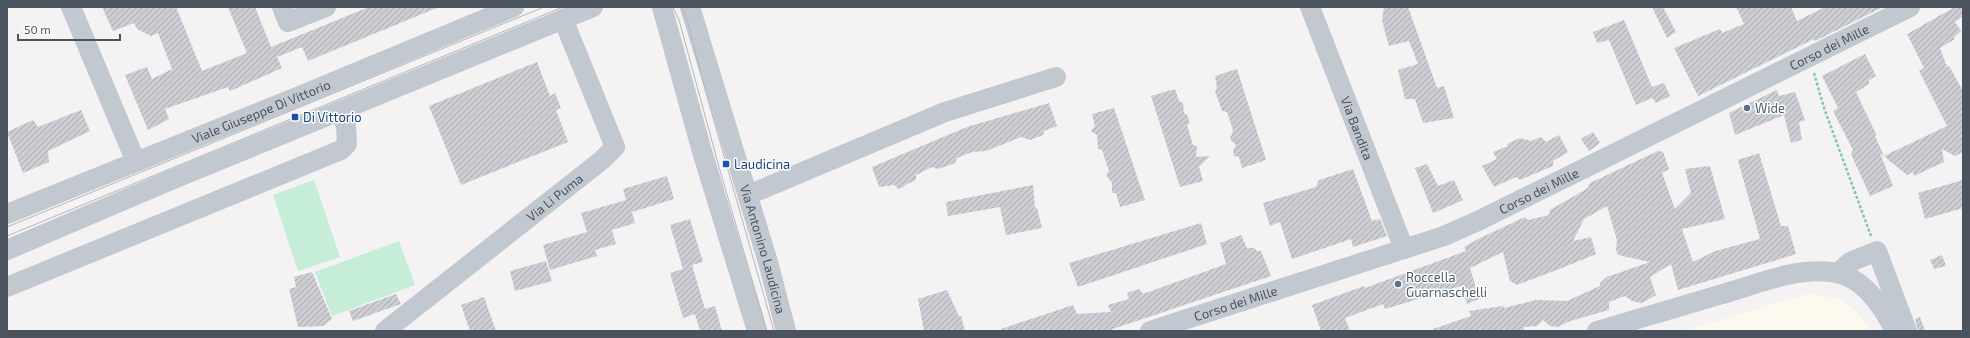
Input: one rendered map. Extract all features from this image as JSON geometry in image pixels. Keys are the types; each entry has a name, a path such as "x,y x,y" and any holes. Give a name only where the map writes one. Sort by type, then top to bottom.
{"street":[{"path":"71,7 136,162"},
{"path":"282,7 288,22 326,7"},
{"name":"Viale Giuseppe Di Vittorio","path":"7,214 514,7"},
{"path":"7,250 593,7"},
{"path":"662,7 701,148 757,331"},
{"name":"Via Antonino Laudicina","path":"690,7 748,196 786,331"},
{"name":"Via Bandita","path":"1310,7 1404,249"},
{"name":"Corso dei Mille","path":"1150,331 1444,236 1480,220 1910,7"},
{"name":"Via Li Puma","path":"385,331 602,160 615,147 563,19"},
{"path":"748,196 945,112 1056,77"},
{"path":"7,287 341,150 347,144 346,126 340,111"},
{"path":"1838,273 1850,262 1877,251 1907,331"},
{"path":"1597,331 1801,272 1820,271 1838,273 1856,281 1874,297 1888,316 1895,331"}],"path":[{"path":"1809,57 1824,108 1877,251"}],"shaded area":[{"path":"1810,293 1842,300 1858,313 1870,331 1684,331"}],"green space":[{"path":"314,180 340,257 298,271 273,195"},
{"path":"399,241 415,285 332,316 315,272"}],"building":[{"path":"102,7 176,7 202,71 247,53 228,7 255,7 271,47 369,7 439,7 308,61 302,47 277,57 282,68 230,91 228,87 165,109 169,119 148,130 125,75 147,67 152,79 172,69 158,33 151,36 137,29 134,23 113,31"},
{"path":"1384,7 1408,7 1437,88 1444,86 1454,118 1423,123 1415,99 1405,99 1398,70 1418,64 1409,41 1389,46 1382,21"},
{"path":"1652,7 1663,7 1676,32 1667,38"},
{"path":"1736,7 1791,7 1797,21 1825,7 1883,7 1698,96 1674,48 1720,29 1722,33 1744,24"},
{"path":"1955,7 1963,7 1963,16 1955,22 1961,31 1954,37 1955,39 1940,48 1947,67 1949,66 1963,91 1963,152 1955,156 1942,149 1944,162 1914,176 1913,172 1907,175 1880,153 1893,186 1870,196 1851,154 1853,150 1833,111 1838,108 1822,76 1865,54 1876,76 1869,80 1869,84 1856,92 1876,134 1875,136 1884,156 1947,126 1919,71 1924,68 1907,34"},
{"path":"1624,20 1652,87 1664,83 1670,96 1656,103 1652,98 1636,105 1609,40 1597,43 1593,32"},
{"path":"537,62 550,96 555,93 561,108 556,110 568,142 461,185 429,106"},
{"path":"1237,69 1266,160 1242,168 1239,157 1234,156 1233,150 1236,145 1230,139 1233,130 1227,112 1222,111 1215,91 1217,88 1215,76"},
{"path":"1175,89 1179,101 1183,103 1184,113 1187,115 1190,123 1187,125 1193,145 1197,146 1196,157 1210,156 1199,167 1203,181 1180,187 1151,96"},
{"path":"1777,90 1779,96 1795,92 1805,120 1799,122 1802,140 1791,143 1784,115 1735,135 1729,113"},
{"path":"1049,103 1057,126 1044,131 1043,135 1030,140 1021,137 986,151 972,152 957,158 955,163 938,169 932,167 916,175 916,180 898,189 895,185 879,187 872,167 967,127"},
{"path":"1114,108 1145,200 1120,207 1116,193 1112,193 1112,183 1106,175 1109,171 1102,150 1098,149 1097,135 1091,131 1095,126 1092,114"},
{"path":"81,110 90,131 48,151 49,162 23,173 7,132 33,120 38,127"},
{"path":"1593,132 1600,143 1589,151 1581,139"},
{"path":"1559,135 1568,152 1553,161 1553,166 1520,180 1516,177 1494,187 1482,166 1497,159 1493,152 1508,146 1507,144 1520,138 1531,141 1541,137 1546,142"},
{"path":"1658,151 1663,152 1669,169 1662,173 1675,209 1691,193 1685,169 1710,166 1725,219 1682,229 1693,262 1715,251 1760,239 1738,160 1759,153 1781,226 1788,226 1796,254 1678,290 1671,264 1650,277 1656,295 1642,303 1632,301 1625,296 1609,302 1609,310 1570,321 1558,327 1550,326 1543,320 1537,326 1524,327 1523,331 1434,331 1433,329 1471,316 1469,311 1503,306 1504,308 1536,300 1567,301 1600,286 1600,283 1607,277 1650,262 1618,255 1616,250 1617,240 1607,206 1584,219 1573,241 1591,237 1596,254 1517,285 1510,281 1503,252 1470,268 1479,299 1467,304 1461,286 1385,309 1383,304 1345,318 1350,331 1321,331 1312,305 1364,286 1365,288 1466,251 1464,247 1525,217 1528,220 1549,215 1550,210 1588,188 1590,183"},
{"path":"1427,164 1438,186 1454,180 1463,200 1433,213 1415,168"},
{"path":"1353,169 1372,221 1380,219 1387,236 1353,247 1351,239 1292,259 1280,222 1270,226 1263,203 1316,187 1319,180"},
{"path":"667,176 674,199 632,212 635,223 612,230 616,244 595,250 597,256 550,270 543,245 587,232 581,213 626,200 623,189"},
{"path":"1963,180 1963,208 1925,219 1918,193"},
{"path":"1033,185 1035,208 1037,208 1042,228 1006,235 1000,207 948,216 946,202"},
{"path":"690,219 703,262 692,265 705,309 715,306 722,331 700,331 695,314 683,318 670,273 683,269 670,225"},
{"path":"1201,223 1207,244 1078,287 1069,263"},
{"path":"1241,235 1247,248 1254,248 1257,251 1261,251 1271,276 1107,331 1001,331 1001,329 1073,305 1077,314 1111,312 1108,305 1129,299 1127,293 1139,289 1143,294 1226,264 1220,243"},
{"path":"1942,255 1946,266 1934,269 1930,260"},
{"path":"546,261 552,281 515,291 510,271"},
{"path":"312,272 332,319 323,326 298,327 289,289 296,287 294,277"},
{"path":"947,290 959,316 961,316 965,331 924,331 918,299"},
{"path":"396,294 401,304 353,321 349,311"},
{"path":"484,297 496,331 470,331 461,305"},
{"path":"1920,317 1925,331 1918,331 1915,319"}],"tram line":[{"path":"7,227 544,7"},
{"path":"7,236 563,7"},
{"path":"673,7 679,20 719,167 767,331"},
{"path":"682,7 687,19 706,93 774,331"}],"place":[{"name":"Wide","path":"1747,108"},
{"name":"Di Vittorio","path":"295,117"},
{"name":"Laudicina","path":"726,164"},
{"name":"Roccella Guarnaschelli","path":"1398,284"}]}
